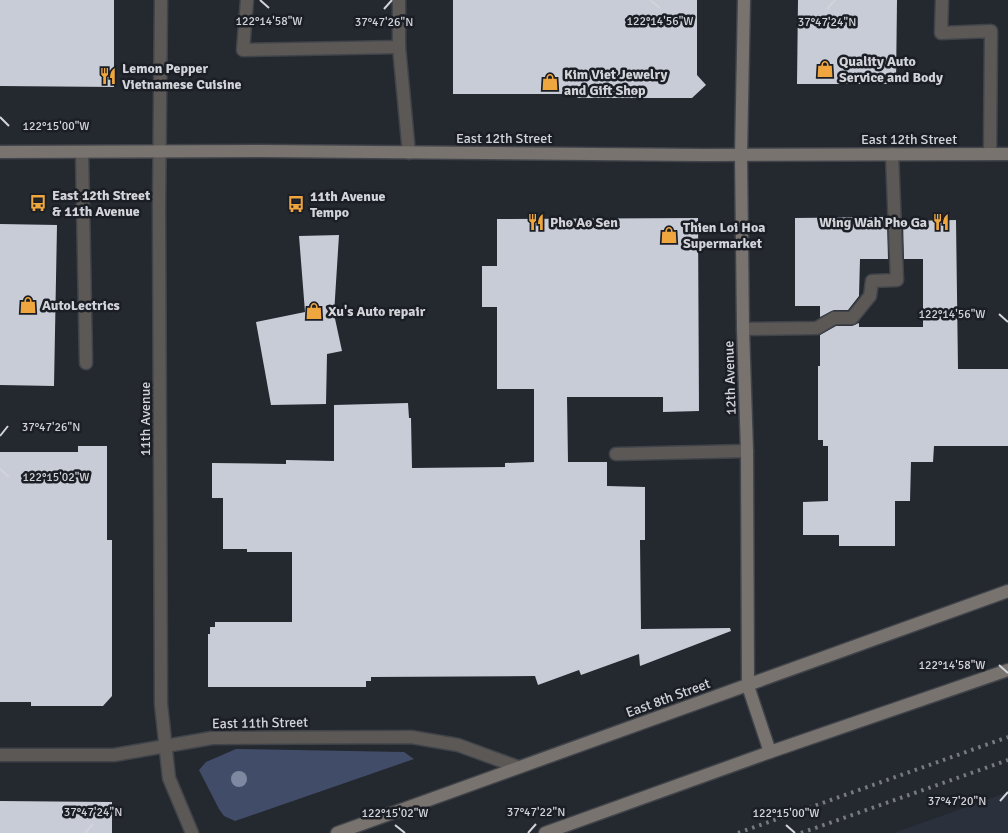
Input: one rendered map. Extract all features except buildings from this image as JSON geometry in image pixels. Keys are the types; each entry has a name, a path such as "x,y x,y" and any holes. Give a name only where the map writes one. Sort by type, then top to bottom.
{"main road":[{"name":"12th Avenue","path":"744,0 741,155 748,450 748,686 770,752"},
{"name":"East 12th Street","path":"0,152 741,155 1008,154"},
{"name":"East 8th Street","path":"337,833 1008,591"},
{"path":"545,833 770,752 1008,670"}],"street":[{"name":"11th Avenue","path":"161,0 161,704 169,778 192,833"},
{"path":"247,0 243,50 399,46"},
{"path":"399,0 399,46 409,153"},
{"path":"942,0 941,33 991,31 990,154"},
{"path":"82,152 86,363"},
{"path":"744,329 817,328 834,318 852,318 870,296 872,281 897,280 892,154"},
{"path":"616,454 748,450"},
{"name":"East 11th Street","path":"0,755 114,755 212,738 411,737 458,745 518,767"}],"shaded area":[{"path":"236,749 404,752 414,759 235,821 224,816 219,809 199,770 206,762"},
{"path":"1008,792 1008,833 894,833"}],"railway":[{"path":"738,833 1008,737"},
{"path":"801,833 1008,760"}],"place":[{"name":"Quality Auto Service and Body","path":"825,69"},
{"name":"Lemon Pepper Vietnamese Cuisine","path":"108,76"},
{"name":"Kim Viet Jewelry and Gift Shop","path":"550,82"},
{"name":"East 12th Street & 11th Avenue","path":"38,203"},
{"name":"11th Avenue Tempo","path":"296,204"},
{"name":"Pho Ao Sen","path":"536,222"},
{"name":"Wing Wah Pho Ga","path":"941,222"},
{"name":"Thien Loi Hoa Supermarket","path":"669,235"},
{"name":"AutoLectrics","path":"28,305"},
{"name":"Xu's Auto repair","path":"314,311"}]}
